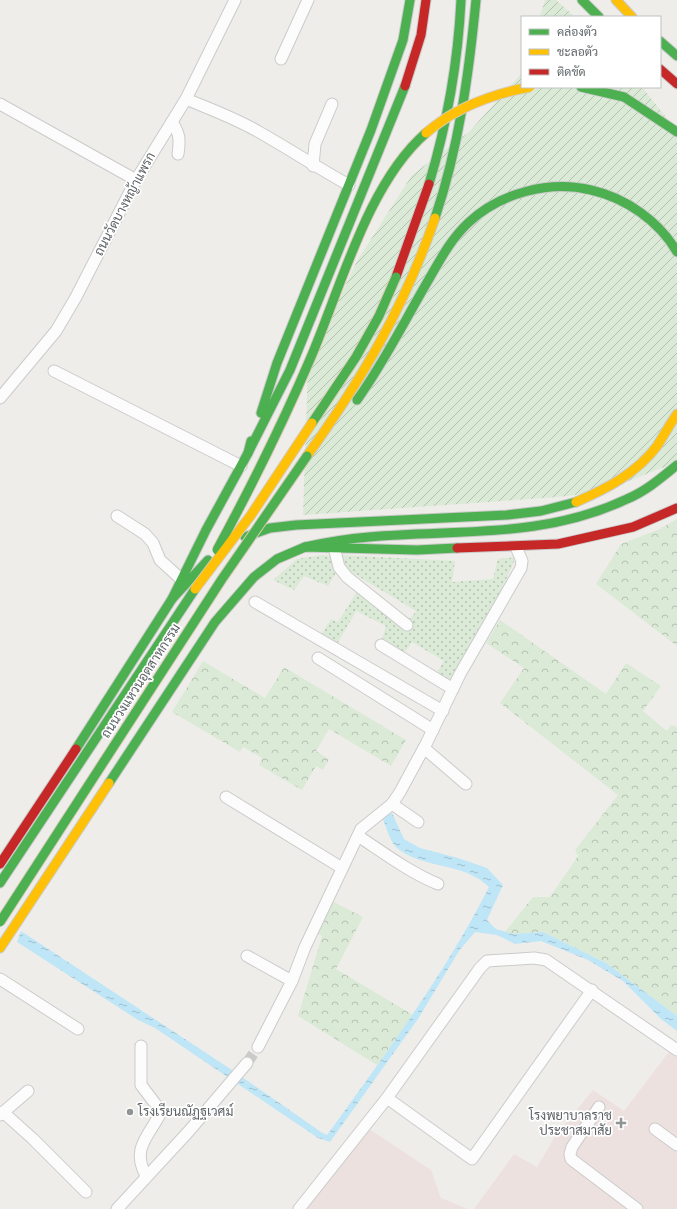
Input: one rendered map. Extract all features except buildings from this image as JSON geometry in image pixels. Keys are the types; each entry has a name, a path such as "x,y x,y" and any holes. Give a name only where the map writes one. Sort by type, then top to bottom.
{"main road":[{"path":"248,453 277,363 371,130 403,40 410,0"},
{"path":"0,864 71,758 172,599 290,370 343,243 407,81 421,35 426,0"},
{"path":"195,589 251,515 340,382 379,316 394,283 415,229 445,123 457,56 461,0"},
{"path":"307,456 370,363 411,283 430,234 447,176 459,126 473,44 476,0"},
{"path":"582,0 599,16"},
{"path":"616,0 631,16"},
{"path":"661,42 677,56"},
{"path":"661,70 675,82"},
{"path":"195,589 272,443 301,381 368,218 386,182 409,150 434,127 464,106 505,91 524,88"},
{"path":"585,88 624,97 677,132"},
{"path":"307,456 358,398 376,372 440,260 471,220 486,209 508,197 548,185 568,185 589,189 609,196 627,205 663,232 677,252"},
{"path":"172,599 218,551 249,534 270,528 316,524 497,517 552,509 577,502 601,492 625,476 648,457 670,429 677,414"},
{"name":"ถนนวงแหวนอุตสาหกรรม","path":"0,922 222,579 307,456"},
{"path":"2,946 15,924 215,622 253,577 270,562 288,552 334,540 389,535 456,534 548,526 581,518 640,493 666,476 677,465"},
{"path":"305,547 417,550 516,547 558,544 633,528 677,508"},
{"name":"ถนนวงแหวนอุตสาหกรรม","path":"0,883 195,589"}],"street":[{"name":"ถนนวัดบางหญ้าแพรก","path":"0,398 17,380 56,330 76,297 136,180 186,99 235,0"},
{"path":"281,59 307,0"},
{"path":"186,99 233,118 313,166 349,185"},
{"path":"0,104 136,180"},
{"path":"313,166 315,144 332,104"},
{"path":"172,122 180,139 178,154"},
{"path":"54,371 241,466"},
{"path":"117,516 145,534 153,543 160,560 182,580"},
{"path":"334,547 339,567 347,577 407,625"},
{"path":"258,1047 292,981 342,868 358,836 370,820 392,804 424,748 460,674 521,568 522,560 516,547"},
{"path":"255,602 443,711"},
{"path":"381,645 453,689"},
{"path":"318,658 433,730"},
{"path":"424,748 466,784"},
{"path":"226,797 342,868"},
{"path":"392,804 418,822"},
{"path":"358,836 422,878 438,884"},
{"path":"247,956 292,981"},
{"path":"300,1209 387,1098 480,968 487,961 534,958 546,960 592,990 677,1050"},
{"path":"0,979 78,1029"},
{"path":"387,1098 472,1159 592,990"},
{"path":"140,1046 142,1085 160,1110 159,1116 140,1150 139,1160 146,1176"},
{"path":"117,1209 189,1131 244,1066"},
{"path":"28,1090 1,1114 33,1139 86,1192"},
{"path":"599,1107 572,1148 570,1154 571,1159 637,1209"},
{"path":"655,1129 677,1145"}],"shaded area":[{"name":"โรงพยาบาลราช ประชาสมาสัย","path":"677,1041 677,1209 474,1209 514,1154 537,1167 556,1135 593,1090 624,1111"},
{"path":"360,1123 431,1170 441,1198 468,1209 295,1209"}],"green space":[{"path":"545,0 556,0 574,16 540,16"},
{"path":"521,74 521,88 643,88 677,131 677,462 601,492 558,497 303,515 308,365 357,261 412,175 469,132"},
{"path":"677,519 677,646 596,584 621,544 660,529"},
{"path":"322,555 332,556 336,573 328,586 304,576 294,590 273,580 297,559"},
{"path":"341,555 455,561 452,582 493,579 498,559 516,557 501,591 451,681 437,673 444,661 412,642 403,655 381,642 386,626 356,611 336,646 320,637 331,619 338,622 358,590 363,591 367,601 399,621 411,618 416,611 343,567"},
{"path":"500,620 606,694 626,663 661,686 643,711 667,731 671,725 677,727 677,1016 606,963 543,932 513,934 505,932 533,897 550,897 578,856 575,850 618,795 500,703 524,668 486,643"},
{"path":"203,661 265,698 284,667 406,740 391,766 329,729 316,751 329,759 323,770 316,766 302,790 259,765 262,758 243,747 240,752 172,712"},
{"path":"332,901 363,917 336,969 413,1015 377,1065 298,1016 322,936 316,933"}],"water":[{"path":"392,813 404,839 420,848 458,858 487,868 503,885 487,920 496,929 513,934 543,932 606,963 677,1016 677,1031 661,1019 623,981 588,960 541,941 515,944 497,935 475,932 459,951 418,1019 330,1142 318,1138 155,1028 138,1020 17,942 21,931 235,1072 327,1135 413,1014 453,952 489,887 468,873 418,859 407,855 397,848 390,838 382,817"}],"tunnel":[{"path":"247,1063 258,1047"}],"traffic: fast":[{"path":"261,413 277,363 371,130 403,40 410,0"},
{"path":"429,184 451,93 460,24 461,0"},
{"path":"435,218 451,164 457,137 470,55 476,0"},
{"path":"582,0 598,16"},
{"path":"661,42 677,56"},
{"path":"248,453 290,370 405,86"},
{"path":"585,88 624,97 677,132"},
{"path":"217,550 254,479 289,406 311,357 345,269 372,207 388,179 406,154 426,133"},
{"path":"357,400 384,358 439,261 455,237 468,223 481,213 510,197 542,188 559,187 575,187 604,194 617,199 640,212 661,230 677,252"},
{"path":"312,423 356,357 379,316 396,277"},
{"path":"76,749 172,599 206,530 248,453 251,441"},
{"path":"0,922 222,579 307,456"},
{"path":"305,547 346,540 387,536 468,532 548,524 587,514 634,496 677,465"},
{"path":"245,537 270,528 296,525 507,515 541,511 576,502"},
{"path":"109,783 215,622 254,577 277,559 305,547 417,550 457,548"},
{"path":"172,599 208,560"},
{"path":"0,883 195,589"}],"traffic: slow":[{"path":"616,0 631,16"},
{"path":"426,133 450,116 475,103 502,93 525,88"},
{"path":"307,456 346,399 380,342 410,282 435,218"},
{"path":"576,502 610,486 640,464 657,446 677,414"},
{"path":"195,589 251,515 312,423"},
{"path":"0,948 109,783"}],"traffic: jam":[{"path":"405,86 421,35 426,0"},
{"path":"661,70 677,84"},
{"path":"396,277 429,184"},
{"path":"457,548 558,544 633,527 677,508"},
{"path":"0,864 76,749"}],"place":[{"name":"โรงเรียนณัฏฐเวศม์","path":"130,1112"},
{"name":"โรงพยาบาลราช ประชาสมาสัย","path":"621,1123"}]}
